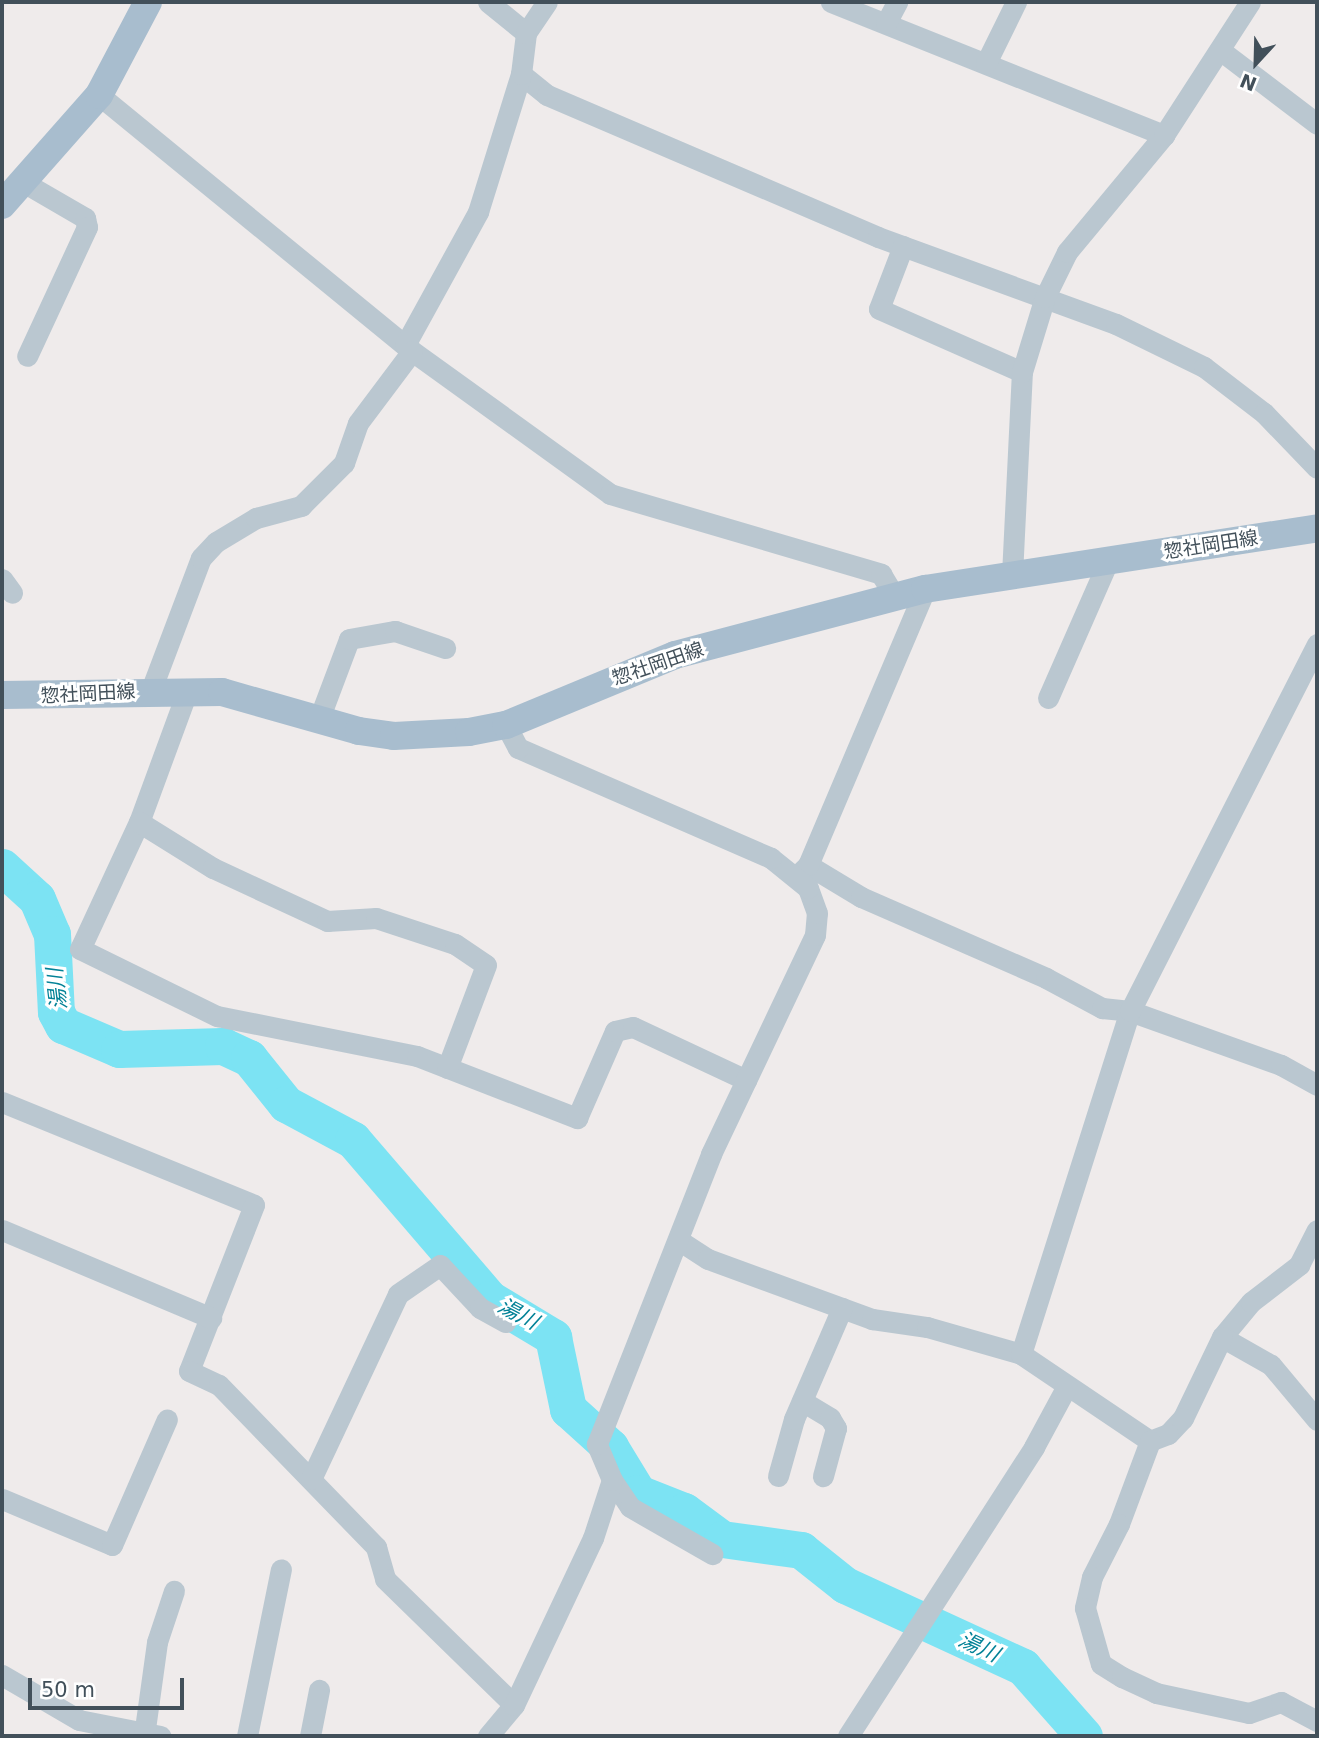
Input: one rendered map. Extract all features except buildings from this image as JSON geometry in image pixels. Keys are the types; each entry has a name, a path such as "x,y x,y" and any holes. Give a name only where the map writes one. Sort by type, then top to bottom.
{"main road":[{"path":"11,188 99,94 148,2"},
{"name":"惣社岡田線","path":"2,695 188,689 255,698 319,719 394,736 506,725 675,655 925,589 1317,528"}],"street":[{"path":"488,2 526,33"},
{"path":"151,690 201,558 216,542 256,518 301,506 344,463 358,423 409,348 478,212 521,74 526,33 547,2"},
{"path":"831,2 1164,135"},
{"path":"886,23 897,2"},
{"path":"986,63 1016,2"},
{"path":"1012,575 1022,372 1045,297 1067,252 1164,135 1250,2"},
{"path":"1220,50 1317,124"},
{"path":"521,74 547,95 903,246 1045,297 1203,367 1264,413 1317,468"},
{"path":"99,94 409,348 610,495 881,574 895,597"},
{"path":"11,188 85,218 87,227 27,356"},
{"path":"903,246 879,309 1022,372"},
{"path":"1048,698 1108,561"},
{"path":"712,1554 630,1507 612,1480 597,1444 681,1241 712,1154 814,935 817,913 802,871 925,589"},
{"path":"319,719 349,639 395,631 445,648"},
{"path":"1021,1354 1130,1011 1317,644"},
{"path":"188,689 139,822 80,949 218,1016 417,1056 577,1118 615,1031 633,1027 746,1080"},
{"path":"506,725 518,748 1046,978 1102,1009 1130,1011 1282,1065 1317,1085"},
{"path":"139,822 213,868 327,921 376,918 456,944 486,965 447,1068"},
{"path":"2,1102 254,1205 189,1371 219,1385 311,1479 376,1547 385,1579 514,1705"},
{"path":"2,1230 212,1318"},
{"path":"1317,1230 1299,1265 1251,1302 1222,1337 1183,1418 1168,1434 1150,1441 1119,1524 1092,1577 1085,1608 1101,1664 1156,1693 1249,1713 1281,1702 1317,1721"},
{"path":"681,1241 708,1259 842,1308 1021,1354 1150,1441"},
{"path":"311,1479 398,1294 440,1265 480,1308 505,1322"},
{"path":"778,1476 802,1401 842,1308"},
{"path":"1222,1337 1270,1365 1317,1420"},
{"path":"848,1736 1034,1447 1067,1386"},
{"path":"802,1401 830,1418 836,1428 823,1476"},
{"path":"2,1499 113,1545 167,1419"},
{"path":"488,1736 514,1705 573,1587 612,1480"},
{"path":"247,1736 281,1569"},
{"path":"2,1675 79,1720 150,1734 158,1642 174,1591"},
{"path":"310,1736 319,1690"}],"waterway":[{"name":"湯川","path":"2,867 37,899 52,934 56,1012 63,1025 119,1049 223,1046 249,1058 286,1104 353,1140 490,1299 553,1337 568,1409 610,1447 638,1493 684,1511 722,1539 801,1550 845,1585 1023,1667 1084,1736"}]}
